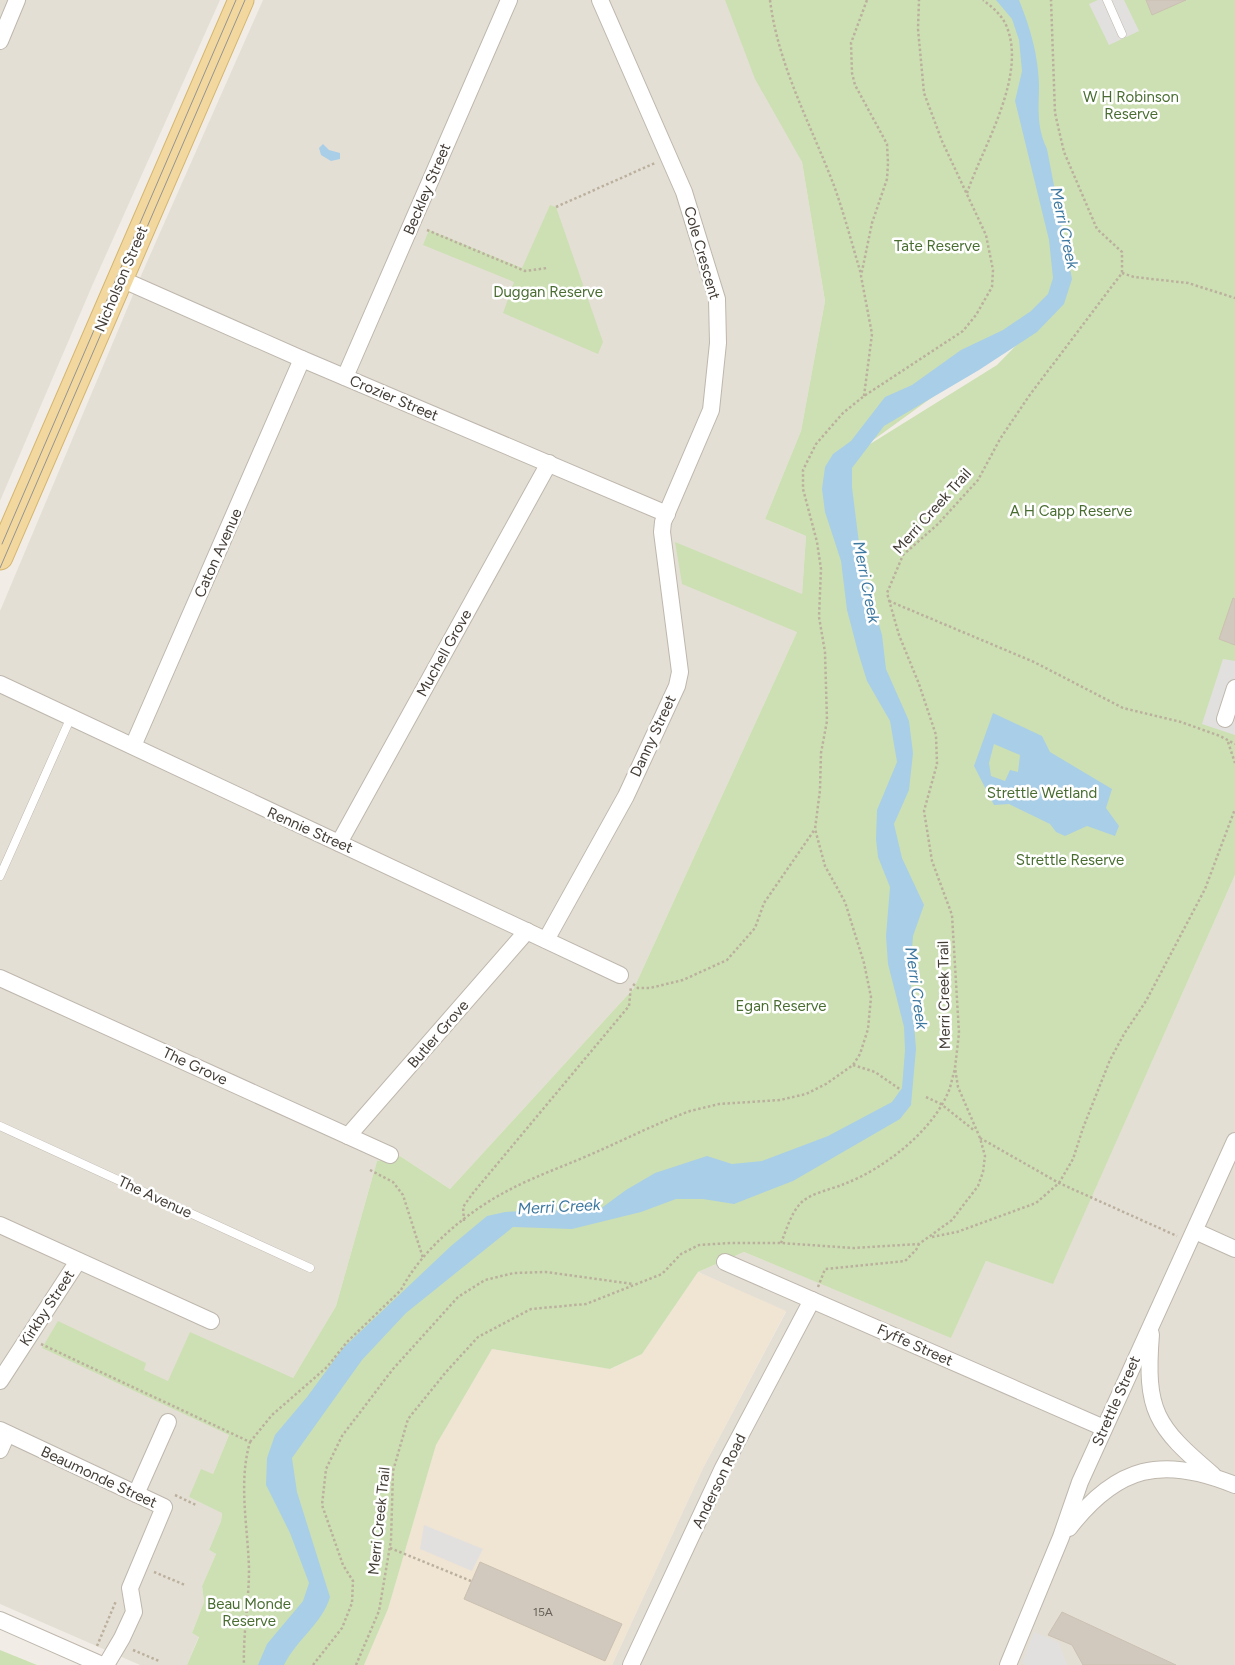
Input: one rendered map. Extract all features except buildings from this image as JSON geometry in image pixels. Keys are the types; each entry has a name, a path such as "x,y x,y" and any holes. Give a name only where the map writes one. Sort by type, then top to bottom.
{"main road":[{"name":"Nicholson Street","path":"0,557 241,0"}],"street":[{"path":"0,40 18,0"},
{"name":"Beckley Street","path":"345,377 509,0"},
{"name":"Cole Crescent","path":"600,0 688,203 716,288 718,343 712,400 707,422 667,514"},
{"name":"Crozier Street","path":"121,279 302,359 667,514"},
{"name":"Caton Avenue","path":"133,746 302,359"},
{"name":"Muchell Grove","path":"339,843 549,463"},
{"name":"Danny Street","path":"546,940 626,796 677,686 680,666 662,532 667,514"},
{"name":"Rennie Street","path":"0,684 527,931 625,979"},
{"path":"1225,719 1235,688"},
{"name":"Butler Grove","path":"348,1136 527,931"},
{"name":"The Grove","path":"0,978 390,1155"},
{"name":"Strettle Street","path":"1008,1665 1062,1537 1080,1482 1235,1142"},
{"path":"0,1225 211,1321"},
{"path":"1192,1236 1235,1249"},
{"name":"Kirkby Street","path":"0,1381 78,1261"},
{"name":"Fyffe Street","path":"725,1262 1104,1428"},
{"name":"Anderson Road","path":"631,1665 724,1468 812,1300"},
{"path":"1151,1323 1150,1389 1160,1421 1169,1435 1184,1451 1215,1477"},
{"path":"136,1494 168,1422"},
{"path":"0,1450 4,1432"},
{"name":"Beaumonde Street","path":"4,1432 164,1507 130,1588 134,1612 110,1658"},
{"path":"1062,1537 1094,1498 1108,1487 1144,1471 1160,1469 1179,1470 1215,1477 1235,1485"},
{"path":"0,1620 102,1665"}],"lane":[{"path":"1106,0 1122,34"},
{"path":"0,876 71,717"},
{"name":"The Avenue","path":"0,1126 310,1268"}],"path":[{"path":"770,0 772,21 784,66 833,185 862,276 872,334 864,396"},
{"path":"862,276 872,223 887,179 888,163 887,144 855,86 852,73 851,43 868,0"},
{"path":"244,1665 243,1630 248,1588 248,1534 244,1463 250,1442 272,1415 327,1367 347,1342 397,1294 422,1258 450,1231 508,1190 663,1121 703,1107 780,1100 806,1094 826,1084 853,1065 860,1054 868,1028 872,997 864,963 845,902 825,866 815,829 820,790 821,753 827,721 824,652 819,617 821,569 817,542 802,489 803,470 816,444 844,413 864,396 963,330 992,287 991,252 986,235 942,141 924,93 918,29 919,0"},
{"path":"967,194 977,163 1000,112 1011,66 1011,43 1006,25 998,12 983,0"},
{"path":"1050,0 1055,113 1064,152 1097,229 1122,252 1122,272 1134,277 1188,283 1235,298"},
{"path":"556,207 669,157"},
{"path":"427,230 524,271 547,268"},
{"name":"Merri Creek Trail","path":"356,1665 380,1611 390,1548 394,1470 408,1419 446,1372 478,1337 531,1308 586,1304 662,1274 681,1254 699,1246 730,1243 781,1243 853,1248 919,1244 930,1238 952,1220 978,1186 983,1172 984,1156 980,1138 958,1087 955,1068 959,1034 952,915 932,861 924,811 937,764 936,735 920,684 899,636 887,593 904,555 938,524 978,480 1000,439 1029,396 1122,272"},
{"path":"889,601 1034,662 1123,708 1181,722 1220,736 1228,742 1235,744"},
{"path":"1228,742 1235,763"},
{"path":"930,1238 957,1232 1036,1203 1059,1183 1073,1159 1110,1060 1124,1034 1146,1001 1205,889 1235,809"},
{"path":"650,988 683,980 727,960 755,928 764,902 815,829"},
{"path":"464,1221 463,1207 472,1193 629,1006 625,979"},
{"path":"853,1065 875,1072 901,1090"},
{"path":"781,1243 790,1221 800,1204 817,1193 865,1175 904,1148 921,1133 947,1096 955,1068"},
{"path":"926,1098 941,1104 977,1132"},
{"path":"980,1138 1059,1183 1192,1236"},
{"path":"370,1170 393,1182 402,1196 422,1258"},
{"path":"812,1300 825,1269 905,1261 919,1244"},
{"path":"313,1665 342,1628 352,1602 353,1581 343,1565 322,1504 326,1469 342,1436 423,1334 458,1296 485,1280 514,1273 546,1272 634,1285"},
{"path":"29,1337 250,1442"},
{"path":"172,1494 196,1505"},
{"path":"390,1548 471,1581"},
{"path":"161,1575 185,1586"},
{"path":"142,1654 159,1662"}],"shaded area":[{"path":"0,0 220,0 92,286 0,501"},
{"path":"263,0 730,0 802,162 825,301 801,431 765,519 806,536 802,595 797,632 634,988 450,1189 400,1156 377,1161 336,1306 293,1378 229,1435 213,1474 189,1497 222,1512 221,1521 209,1550 216,1554 202,1586 204,1602 192,1633 199,1636 187,1665 140,1665 0,1604 0,611 143,271"},
{"path":"1098,0 1124,0 1139,31 1109,45 1089,4"},
{"path":"1223,659 1235,661 1235,735 1202,724"},
{"path":"1235,875 1235,1665 612,1665 703,1468 786,1312 698,1272 744,1252 951,1337 986,1261 1053,1283"},
{"path":"698,1272 786,1311 703,1468 612,1665 364,1665 388,1609 436,1445 492,1349 611,1369 642,1354"},
{"path":"424,1525 483,1549 472,1571 420,1549"},
{"path":"1034,1632 1058,1642 1067,1665 1027,1665 1022,1663"}],"green space":[{"path":"725,0 1235,0 1235,875 1053,1284 986,1261 951,1338 744,1252 698,1272 642,1354 610,1369 492,1349 436,1445 388,1609 364,1665 187,1665 199,1637 192,1633 204,1602 202,1586 216,1554 209,1550 221,1521 222,1513 189,1497 201,1469 213,1474 229,1435 42,1348 58,1321 146,1363 144,1370 168,1381 190,1332 293,1378 336,1306 377,1161 400,1156 450,1189 634,988 797,632 682,584 675,542 802,594 806,536 765,519 801,431 825,301 802,162 755,79","holes":["1047,314 997,365 854,454"]},
{"name":"Duggan Reserve","path":"550,205 556,207 603,342 598,354 503,313 514,282 423,245 429,230 522,268"},
{"path":"0,1650 37,1665 0,1665"}],"water":[{"path":"996,0 1019,0 1033,41 1039,84 1041,133 1047,149 1072,279 1064,304 1037,332 979,370 884,426 852,468 852,487 862,567 882,635 886,669 909,721 913,753 909,790 894,824 902,858 924,905 913,936 910,974 916,1049 911,1105 900,1119 793,1181 734,1204 703,1199 676,1199 641,1212 572,1229 513,1227 406,1313 362,1360 292,1458 297,1492 330,1597 321,1616 284,1665 258,1665 267,1644 303,1601 309,1583 290,1533 266,1485 267,1458 275,1435 307,1397 343,1348 451,1246 487,1216 505,1212 549,1210 596,1212 626,1190 655,1173 707,1156 732,1164 762,1161 828,1136 892,1102 902,1088 905,1050 904,1027 888,964 886,936 890,887 878,857 876,839 877,810 897,762 890,721 867,681 858,652 847,610 841,561 825,512 822,489 825,467 833,454 851,441 885,397 912,385 961,350 1003,330 1031,311 1048,294 1053,278 1049,240 1015,101 1022,71 1019,40 1012,19"},
{"path":"323,144 329,150 340,153 340,159 331,161 321,155 319,148"},
{"name":"Strettle Wetland","path":"993,713 1042,736 1050,752 1112,789 1106,808 1119,826 1115,836 1087,826 1065,836 1056,832 1050,824 1009,804 994,805 974,766","holes":["994,744 1020,755 1018,772 1010,770 1005,781 991,776 989,763"]}],"tram line":[{"path":"2,544 236,0"},
{"path":"0,568 245,0"}],"park label":[{"name":"W H Robinson Reserve","path":"1131,106"},
{"name":"Tate Reserve","path":"937,246"},
{"name":"A H Capp Reserve","path":"1071,511"},
{"name":"Strettle Reserve","path":"1070,860"},
{"name":"Egan Reserve","path":"781,1006"},
{"name":"Beau Monde Reserve","path":"249,1612"}],"water label":[{"name":"Merri Creek","path":"1065,228"},
{"name":"Merri Creek","path":"867,582"},
{"name":"Merri Creek","path":"917,988"},
{"name":"Merri Creek","path":"559,1206"}]}
